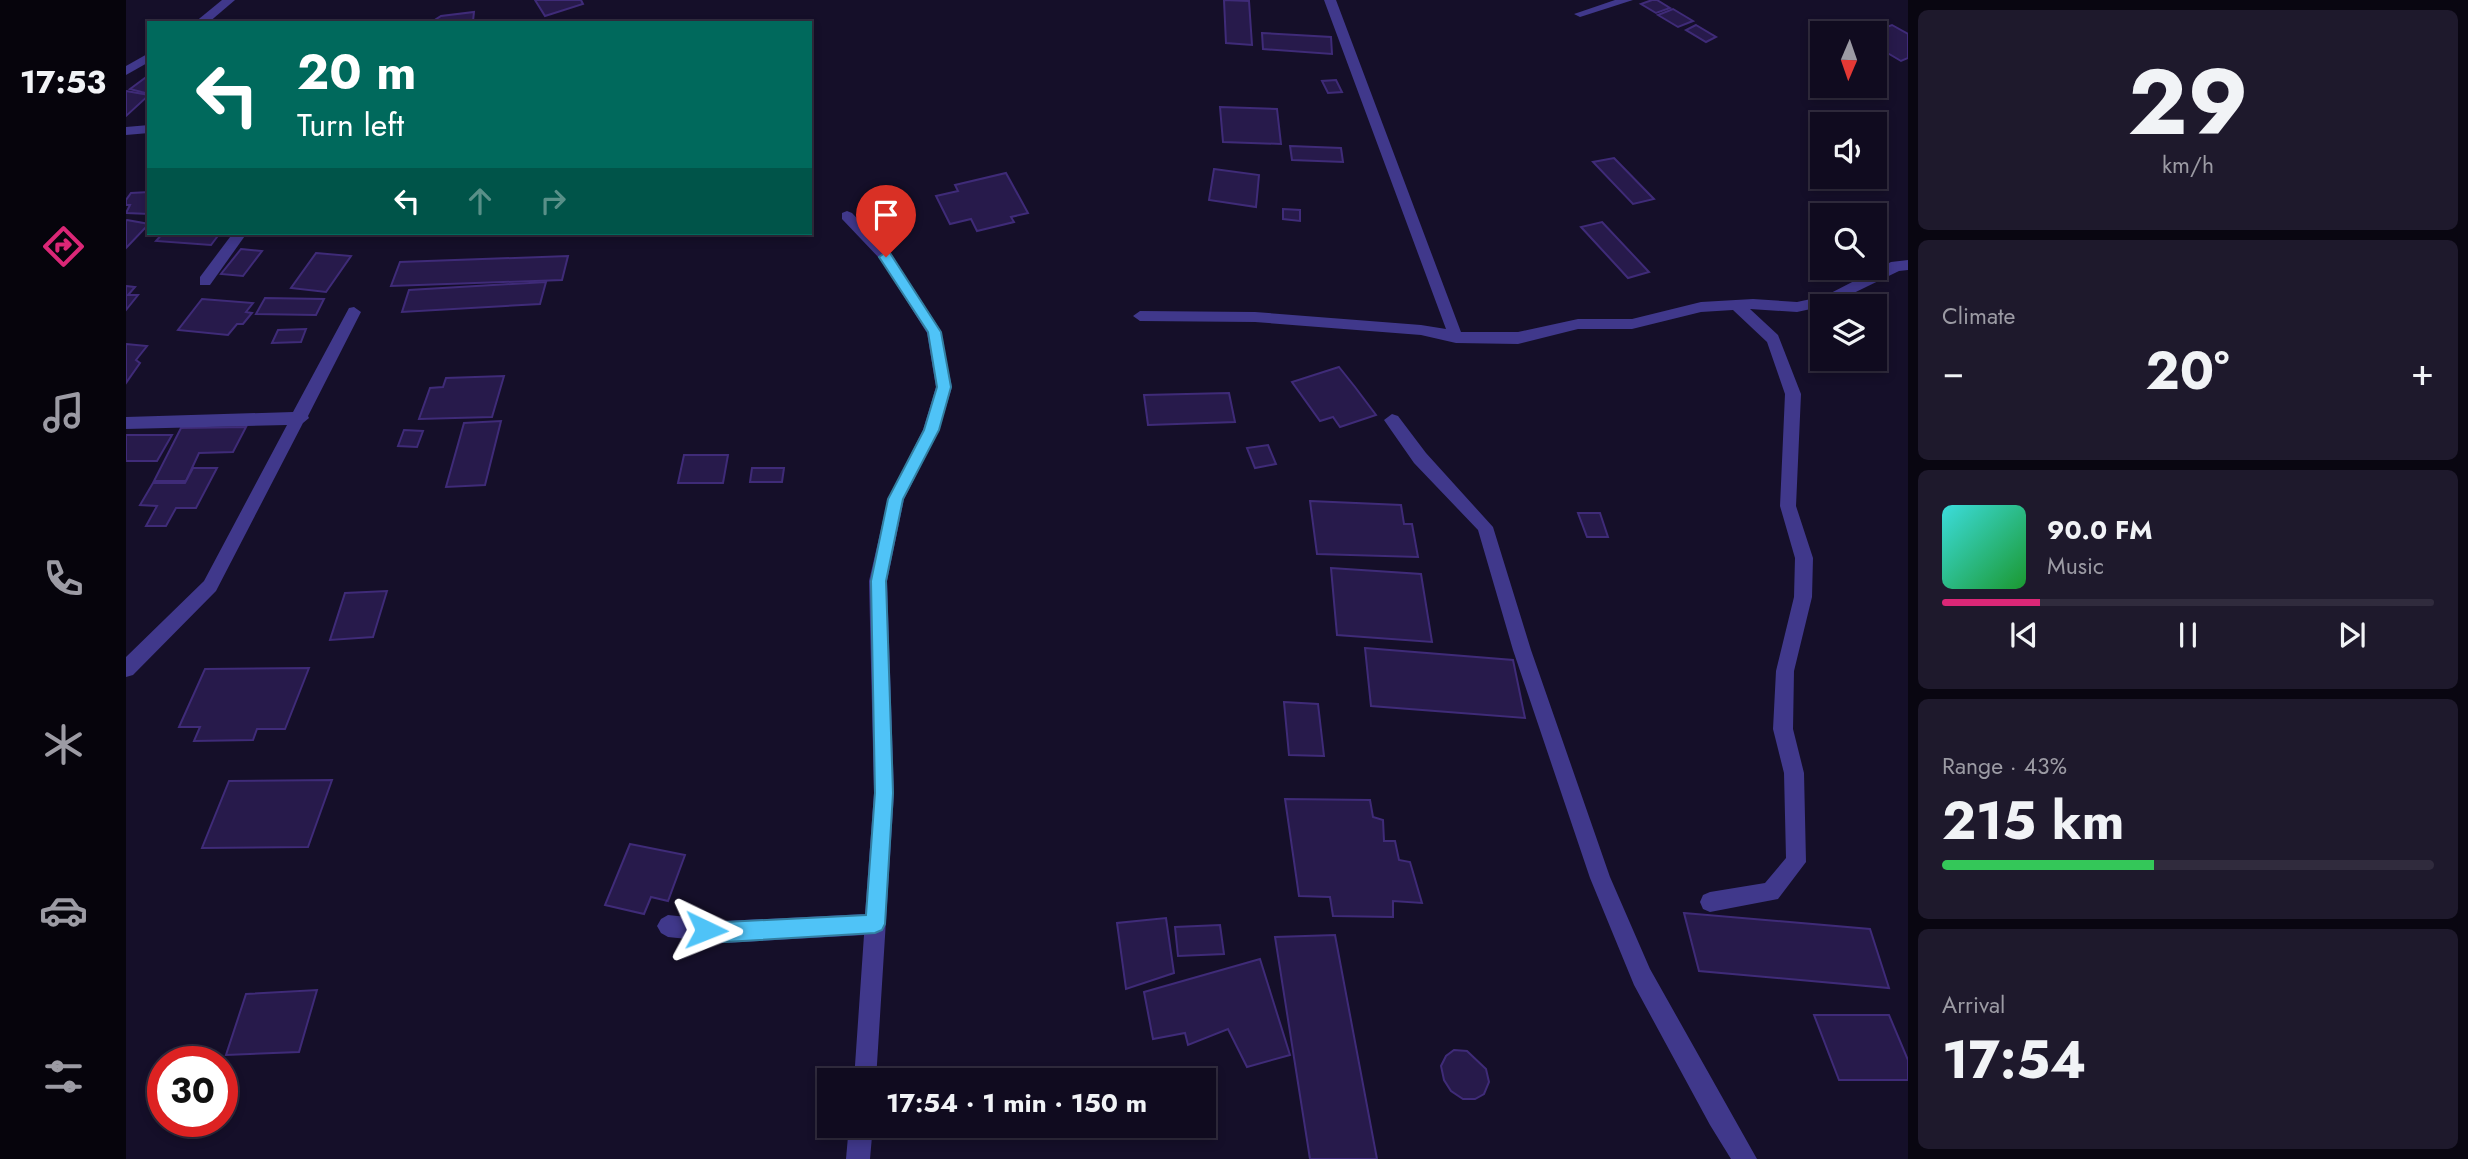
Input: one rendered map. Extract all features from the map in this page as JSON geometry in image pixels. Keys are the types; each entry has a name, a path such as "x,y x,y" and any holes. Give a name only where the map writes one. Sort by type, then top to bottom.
{"street":[{"path":"203,21 229,0"},
{"path":"1330,0 1456,337"},
{"path":"1580,14 1627,0"},
{"path":"126,71 147,58"},
{"path":"126,131 147,129"},
{"path":"847,216 886,257 934,332 944,387 931,430 896,499 878,581 884,793 866,1068"},
{"path":"205,281 239,235"},
{"path":"1140,316 1255,317 1421,330 1456,337 1518,338 1578,324 1632,324 1701,307 1797,307 1829,300 1896,266 1908,265"},
{"path":"1710,902 1771,892 1796,862 1794,773 1783,729 1785,671 1803,597 1804,558 1788,506 1793,394 1773,339 1736,305"},
{"path":"126,669 210,586 301,418 354,312"},
{"path":"126,423 301,418"},
{"path":"1392,420 1420,458 1485,527 1522,650 1600,878 1642,977 1718,1117 1745,1159"},
{"path":"668,926 725,932 875,924"},
{"path":"858,1159 860,1138"}],"building":[{"path":"535,0 581,0 583,4 545,16"},
{"path":"1224,0 1249,1 1252,45 1226,43"},
{"path":"1652,0 1670,8 1656,13 1641,4"},
{"path":"1673,9 1693,21 1678,27 1658,15"},
{"path":"474,12 473,21 433,21 441,16"},
{"path":"1696,25 1716,37 1706,42 1686,30"},
{"path":"1892,25 1908,34 1908,58 1901,61 1887,53 1887,27"},
{"path":"1262,33 1331,37 1332,54 1263,49"},
{"path":"147,76 147,93 130,89"},
{"path":"1336,80 1342,92 1328,93 1322,81"},
{"path":"126,91 147,95 147,97 126,116"},
{"path":"1220,107 1277,109 1281,144 1223,142"},
{"path":"1290,146 1341,148 1343,162 1292,160"},
{"path":"1614,158 1654,199 1633,204 1593,162"},
{"path":"1214,169 1259,175 1256,207 1209,200"},
{"path":"1006,173 1028,213 1011,217 1014,222 977,231 971,219 950,224 936,196 958,191 955,185"},
{"path":"147,192 147,214 126,213 130,205 126,205 126,200 131,193"},
{"path":"1283,209 1300,210 1300,221 1283,219"},
{"path":"126,221 147,224 147,226 126,248"},
{"path":"1602,222 1649,272 1628,278 1581,227"},
{"path":"161,235 218,235 211,245 156,241"},
{"path":"241,249 262,251 243,276 221,274"},
{"path":"316,253 351,256 326,292 291,288"},
{"path":"568,256 562,280 391,286 400,262"},
{"path":"546,282 540,304 402,312 409,290"},
{"path":"126,286 135,287 128,295 138,295 126,310"},
{"path":"265,298 324,299 316,315 256,314"},
{"path":"202,299 253,303 246,312 252,313 228,335 178,330"},
{"path":"306,329 301,342 272,343 278,330"},
{"path":"126,344 147,346 136,360 140,363 126,383"},
{"path":"1339,367 1376,415 1340,427 1333,417 1320,421 1292,382"},
{"path":"504,376 492,417 419,419 430,388 443,387 446,378"},
{"path":"1229,393 1235,422 1148,425 1144,395"},
{"path":"501,421 485,485 446,487 464,423"},
{"path":"246,427 233,452 199,453 186,481 154,481 181,428"},
{"path":"404,430 423,431 417,447 398,446"},
{"path":"126,435 172,435 157,461 126,461"},
{"path":"1268,445 1276,464 1255,468 1247,448"},
{"path":"684,455 728,455 723,483 678,483"},
{"path":"193,468 217,468 196,508 176,508 166,526 146,526 157,506 140,505 153,483 185,483"},
{"path":"752,468 784,468 782,482 750,482"},
{"path":"1310,501 1401,505 1404,524 1412,524 1418,557 1317,554"},
{"path":"1578,513 1600,513 1608,537 1587,537"},
{"path":"1331,568 1421,574 1432,642 1337,635"},
{"path":"387,591 373,637 330,640 345,593"},
{"path":"1365,648 1513,660 1525,718 1371,706"},
{"path":"309,668 285,729 257,729 253,740 194,741 200,727 179,727 205,669"},
{"path":"1284,702 1318,704 1324,756 1289,755"},
{"path":"332,780 308,847 202,848 229,781"},
{"path":"1285,799 1370,800 1373,817 1383,820 1384,841 1395,841 1399,860 1410,862 1422,903 1393,901 1393,917 1333,916 1330,897 1299,896"},
{"path":"630,844 685,855 668,901 651,897 644,914 605,905"},
{"path":"1684,913 1870,929 1889,988 1699,971"},
{"path":"1166,918 1174,973 1126,989 1117,923"},
{"path":"1220,925 1224,954 1178,956 1175,927"},
{"path":"1335,935 1377,1159 1310,1159 1275,937"},
{"path":"1260,959 1290,1055 1247,1067 1228,1029 1188,1045 1185,1033 1153,1039 1144,992"},
{"path":"317,990 299,1052 238,1055 238,1046 229,1046 246,994"},
{"path":"1814,1015 1889,1015 1908,1060 1908,1080 1839,1080"},
{"path":"1454,1050 1467,1051 1486,1069 1489,1082 1484,1094 1475,1099 1463,1099 1451,1091 1444,1080 1441,1066 1446,1056"}],"route":[{"path":"706,930 725,932 875,924 884,793 878,581 896,499 931,430 944,387 934,332 886,257"}]}
